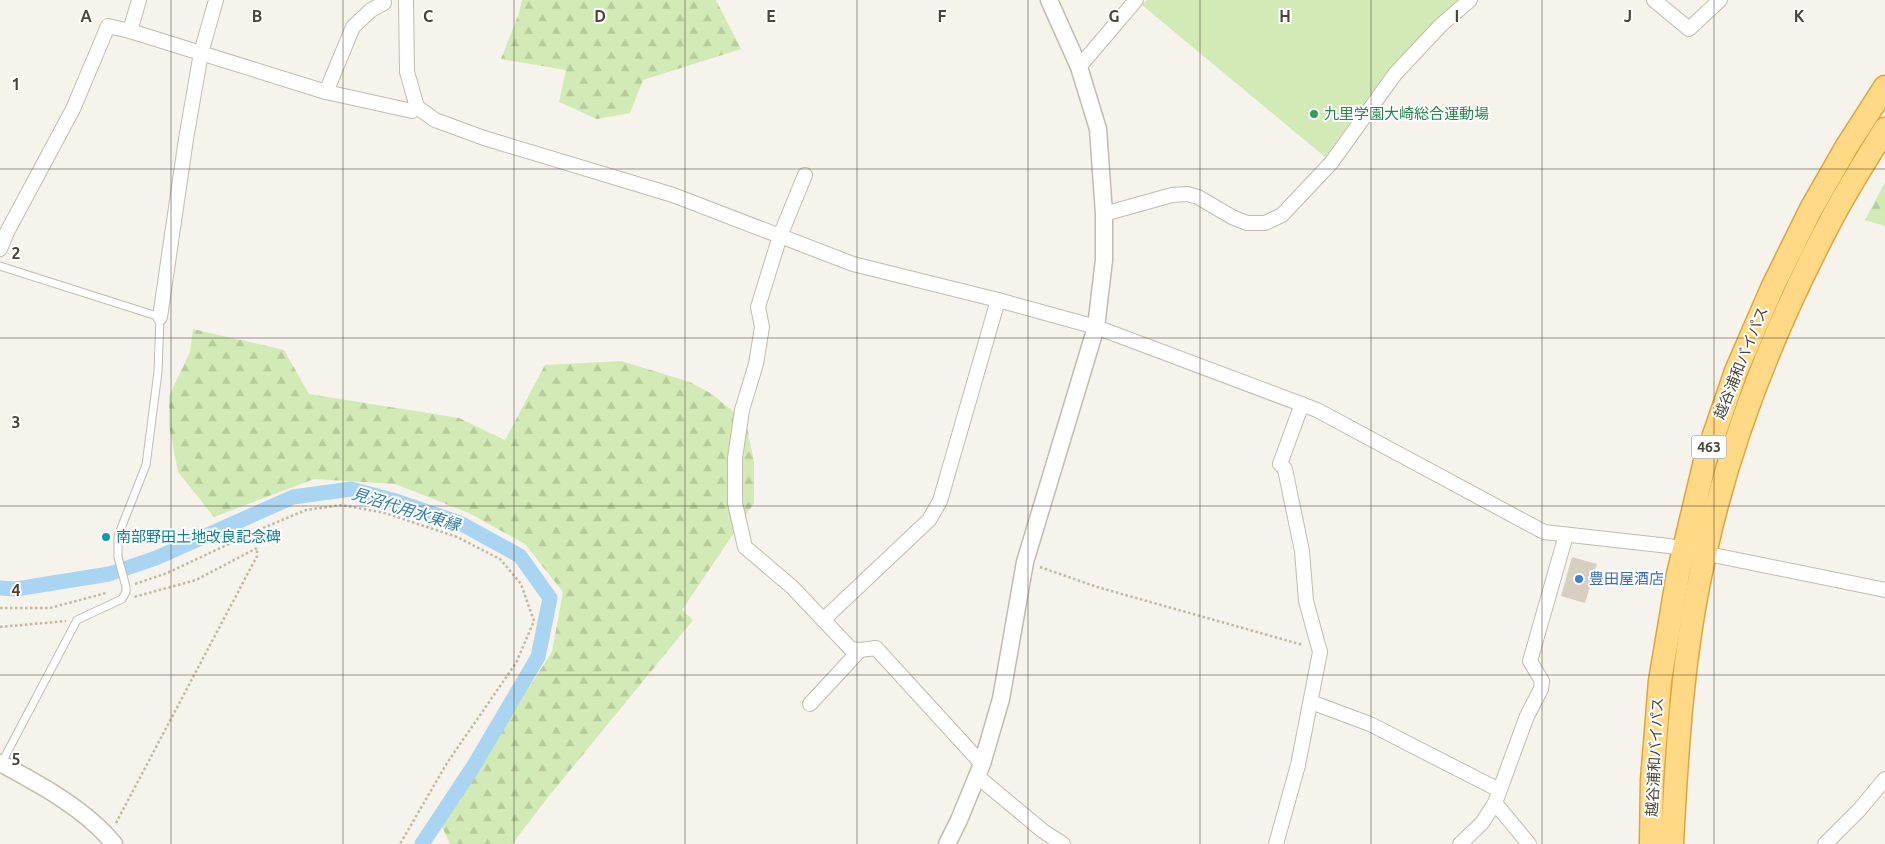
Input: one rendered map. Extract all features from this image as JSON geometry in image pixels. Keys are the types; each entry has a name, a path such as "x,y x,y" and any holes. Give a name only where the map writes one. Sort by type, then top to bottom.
{"highway":[{"name":"越谷浦和バイパス","path":"1672,844 1675,782 1694,552 1705,461 1736,371 1773,286 1811,209 1847,146 1885,87"},
{"name":"越谷浦和バイパス","path":"1651,844 1652,780 1660,681 1694,552 1760,376 1799,284 1830,222 1885,129"}],"street":[{"path":"130,30 139,0"},
{"path":"160,317 186,139 201,53 216,0"},
{"path":"946,844 959,820 980,770 1001,699 1025,562 1096,327 1104,260 1104,214 1098,129 1079,67 1049,0"},
{"path":"1079,67 1136,0"},
{"path":"1104,214 1172,194 1187,194 1198,197 1232,217 1247,223 1265,223 1282,215 1331,163 1395,74 1442,25 1470,0"},
{"path":"1654,0 1689,29 1720,0"},
{"path":"326,92 353,27 380,2 406,2 406,72 417,107 435,120 484,138 673,195 853,264 998,300 1096,327 1317,410 1544,532 1668,546 1885,590"},
{"path":"0,249 4,229 73,109 108,26 130,30 326,92 412,111 417,107"},
{"path":"805,175 780,236 758,306 762,327 756,364 741,420 735,458 735,503 745,547 792,587 851,649 876,648 980,770 1043,831 1063,844"},
{"path":"823,620 929,520 940,501 998,300"},
{"path":"1276,844 1298,765 1319,650 1306,601 1302,551 1285,468 1280,464 1302,404"},
{"path":"1460,844 1482,823 1497,797 1527,716 1541,688 1542,681 1530,661 1566,535"},
{"path":"810,704 860,650"},
{"path":"1311,702 1370,724 1497,797 1528,844"},
{"path":"0,764 61,798 111,841"},
{"path":"1825,844 1860,809 1885,779"}],"lane":[{"path":"0,266 160,317 158,372 146,465 118,536 118,557 128,583 126,592 122,599 77,620 0,764"}],"path":[{"path":"128,583 167,573 262,528 306,510 342,505 385,513 457,537 500,559 521,584 534,621 516,663 447,763 400,844"},
{"path":"111,841 257,556 257,548 196,580 137,597 124,596"},
{"path":"1025,562 1097,587 1319,650"},
{"path":"0,608 50,608 104,594"},
{"path":"0,627 77,620"}],"green space":[{"path":"522,0 716,0 741,49 643,80 630,113 597,119 559,102 566,70 501,59 519,13"},
{"name":"九里学園大崎総合運動場","path":"1147,0 1461,0 1387,71 1325,157 1142,5"},
{"path":"1885,182 1885,226 1865,220"},
{"path":"193,329 284,350 309,394 459,418 505,440 545,365 621,361 690,382 712,394 746,422 754,462 754,503 682,610 693,620 512,844 450,844 441,824 552,652 563,592 525,544 469,513 395,484 314,479 214,517 178,472 169,425 169,396 190,352"}],"building":[{"path":"1572,557 1597,564 1585,603 1561,596"}],"waterway":[{"name":"見沼代用水東縁","path":"0,588 16,589 109,574 156,558 293,497 351,489 396,501 460,523 520,556 550,598 538,657 473,767 422,844"}],"place":[{"name":"九里学園大崎総合運動場","path":"1314,114"},
{"name":"南部野田土地改良記念碑","path":"106,537"},
{"name":"豊田屋酒店","path":"1579,579"}]}
